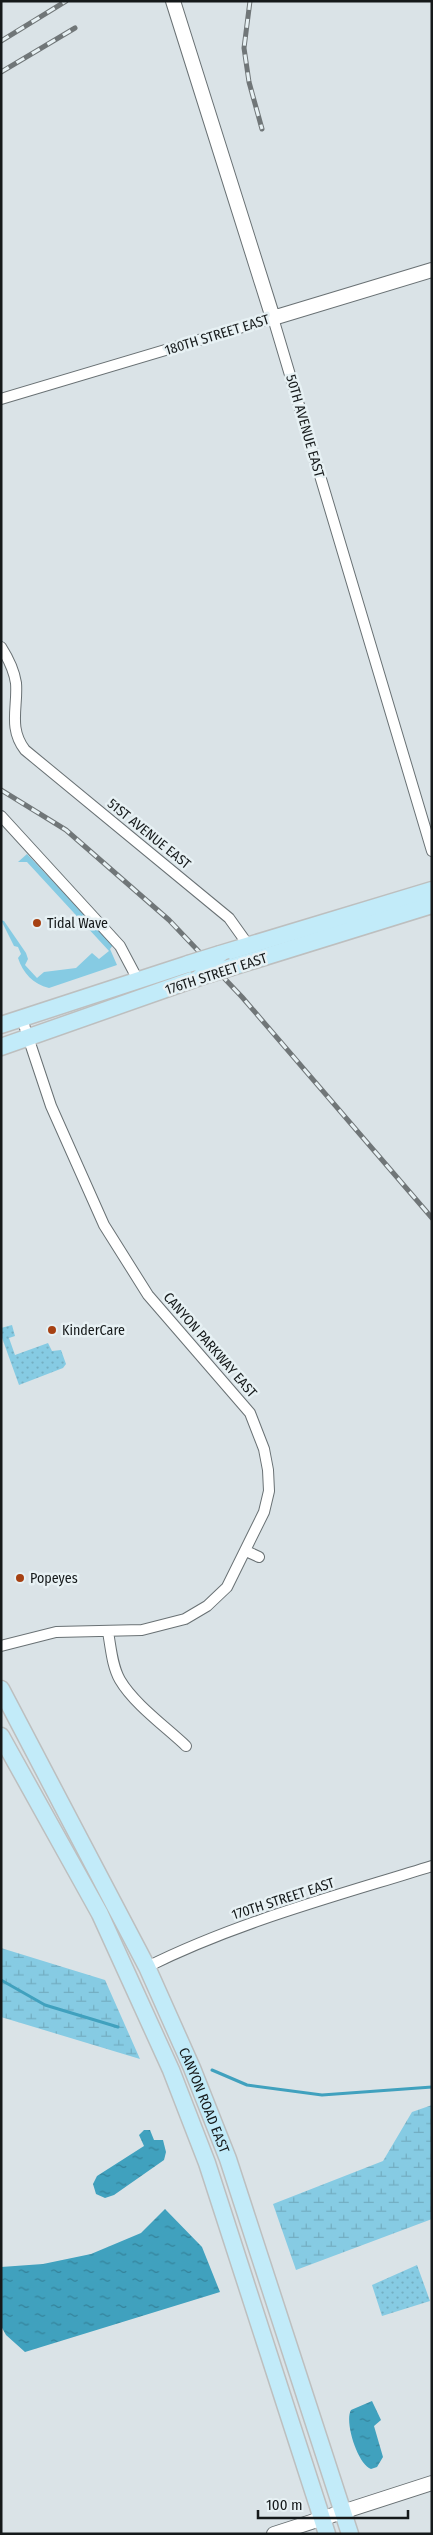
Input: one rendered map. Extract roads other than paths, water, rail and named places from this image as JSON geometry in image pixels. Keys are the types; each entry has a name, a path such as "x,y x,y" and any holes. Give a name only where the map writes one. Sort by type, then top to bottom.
{"main road":[{"name":"176TH STREET EAST","path":"1,1025 188,964 432,890"},
{"name":"176TH STREET EAST","path":"1,1047 200,977 432,905"},
{"name":"CANYON ROAD EAST","path":"1,1689 147,1967 189,2060 228,2158 350,2534"},
{"name":"CANYON ROAD EAST","path":"1,1736 100,1914 171,2070 207,2163 325,2526"},
{"path":"100,1914 134,1964 142,1968 147,1967"}],"street":[{"name":"50TH AVENUE EAST","path":"173,1 273,318 432,852"},
{"name":"180TH STREET EAST","path":"1,400 432,270"},
{"name":"51ST AVENUE EAST","path":"1,647 14,672 16,683 13,725 16,735 25,750 229,918 249,946"},
{"path":"1,816 120,946 138,980"},
{"name":"CANYON PARKWAY EAST","path":"1,1646 56,1632 142,1630 185,1619 207,1606 226,1587 246,1551 264,1512 268,1491 268,1470 259,1432 250,1412 148,1294 104,1225 51,1106 22,1019"},
{"path":"246,1551 259,1557"},
{"path":"108,1632 114,1663 120,1680 186,1746"},
{"name":"170TH STREET EAST","path":"147,1967 191,1945 240,1927 432,1866"},
{"path":"274,2534 325,2526 343,2512 432,2483"}],"water":[{"path":"144,2130 150,2130 154,2140 163,2140 166,2152 164,2160 114,2195 105,2198 96,2194 93,2184 97,2176 144,2146 139,2135"},
{"path":"165,2209 202,2247 220,2292 25,2352 6,2335 1,2326 1,2267 43,2264 91,2254 141,2233"},
{"path":"372,2401 381,2420 374,2426 383,2457 377,2467 371,2469 361,2460 357,2452 349,2424 349,2416 351,2410"}],"waterway":[{"path":"1,1980 45,2005 118,2027"},
{"path":"212,2070 247,2085 322,2095 432,2087"}],"railway":[{"path":"1,41 66,1"},
{"path":"250,1 244,48 249,82 262,129"},
{"path":"1,72 75,28"},
{"path":"1,790 66,830 169,920 242,997 432,1218"}],"place":[{"name":"Tidal Wave","path":"37,923"},
{"name":"KinderCare","path":"52,1330"},
{"name":"Popeyes","path":"20,1578"}]}
